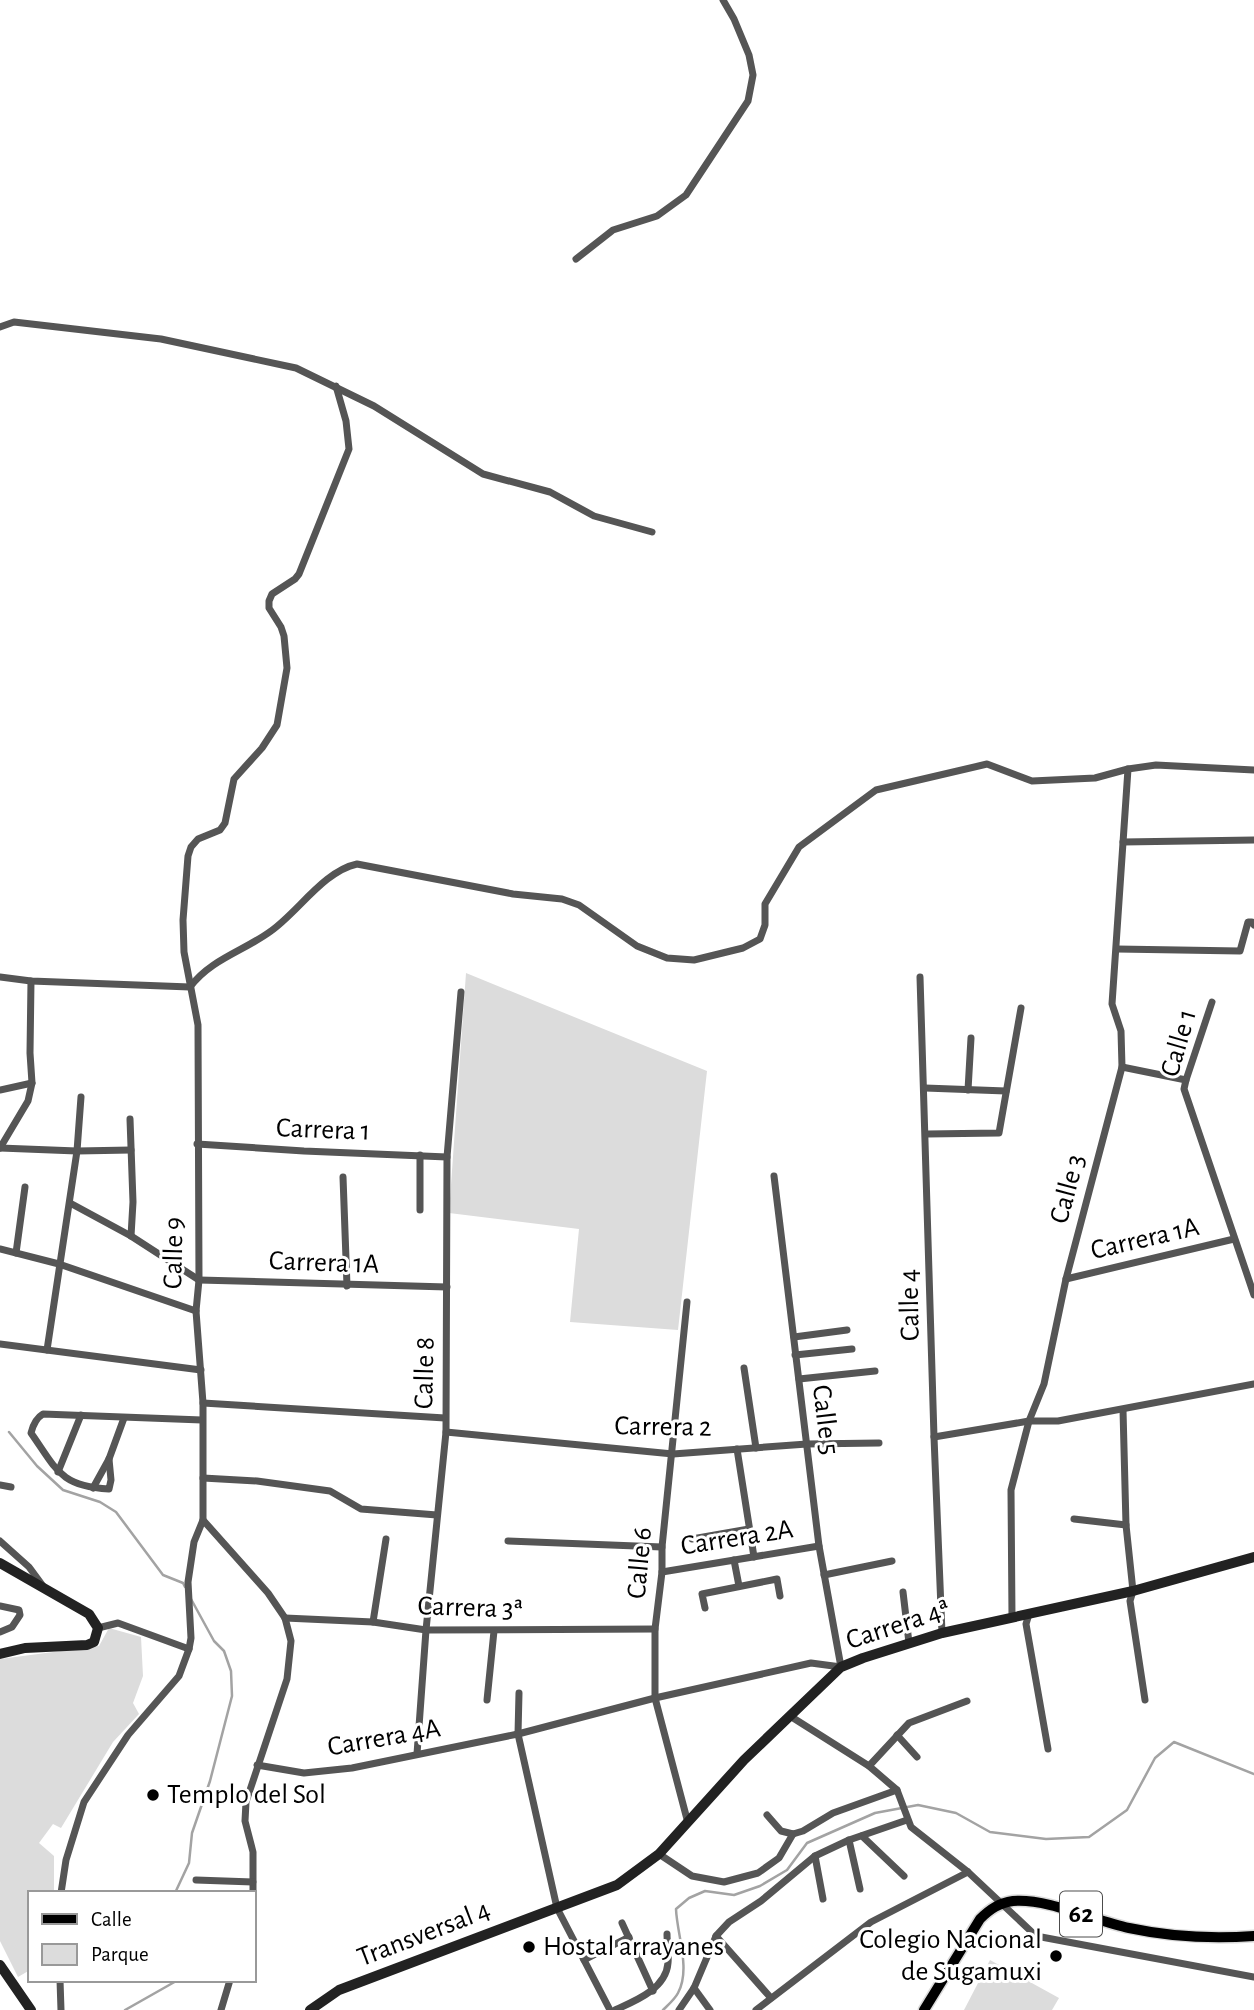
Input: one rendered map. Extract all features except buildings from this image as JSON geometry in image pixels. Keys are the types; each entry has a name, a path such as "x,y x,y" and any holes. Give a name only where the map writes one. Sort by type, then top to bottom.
{"main road":[{"name":"62","path":"1003,1903 1026,1902 1072,1911 1127,1928 1179,1936 1254,1936"},
{"path":"923,2010 980,1919 990,1909 1003,1903"}],"street":[{"path":"576,259 613,230 657,216 679,202 694,186 748,101 753,75 749,55 723,0"},
{"path":"0,327 14,322 161,339 285,365 336,386 374,406 483,474 550,492 566,498 594,516 652,532"},
{"name":"Calle 9","path":"204,1520 203,1403 196,1311 199,1280 198,1025 184,952 183,920 188,856 198,839 220,830 225,823 234,779 262,748 277,725 287,668 284,636 269,608 269,601 272,594 295,579 299,573 349,449 346,421 336,386"},
{"path":"0,977 32,981 190,987 203,971 271,932 345,866 356,864 513,894 562,899 579,905 637,946 667,958 694,960 743,948 760,939 765,925 765,904 799,847 876,790 987,764 1032,781 1095,778 1128,768 1156,765 1254,770"},
{"name":"Calle 3","path":"1013,1616 1011,1490 1028,1421 1044,1384 1066,1279 1122,1066 1121,1031 1112,1004 1128,768"},
{"path":"1123,842 1254,840"},
{"path":"1116,949 1240,951 1248,922 1254,925"},
{"name":"Calle 4","path":"920,977 942,1633"},
{"path":"32,981 30,1053 33,1083 28,1101 0,1148 131,1150"},
{"name":"Calle 8","path":"417,1754 426,1630 446,1432 447,1157 461,992"},
{"name":"Calle 1","path":"1212,1002 1184,1089 1254,1295"},
{"path":"927,1135 999,1133 1021,1009"},
{"path":"968,1090 971,1038"},
{"path":"1122,1066 1185,1080"},
{"path":"0,1090 33,1083"},
{"path":"925,1088 1006,1091"},
{"path":"47,1350 77,1151 81,1097"},
{"path":"130,1119 133,1202 131,1236"},
{"name":"Carrera 1","path":"197,1144 447,1157"},
{"path":"419,1155 420,1210"},
{"name":"Calle 5","path":"774,1176 819,1546 841,1667"},
{"path":"343,1177 346,1286"},
{"path":"16,1253 25,1187"},
{"path":"70,1203 131,1236 199,1280"},
{"name":"Carrera 1A","path":"1066,1279 1234,1239"},
{"path":"0,1249 60,1264 196,1311"},
{"name":"Carrera 1A","path":"199,1280 447,1287"},
{"name":"Calle 6","path":"687,1302 662,1547 662,1572 654,1629 655,1698 688,1823"},
{"path":"794,1338 847,1330"},
{"path":"0,1344 201,1370"},
{"path":"795,1355 852,1349"},
{"path":"744,1368 756,1448"},
{"path":"799,1379 875,1371"},
{"path":"934,1437 1028,1421 1058,1421 1254,1384"},
{"path":"203,1403 445,1418"},
{"path":"1123,1410 1126,1525 1133,1591 1130,1601 1145,1700"},
{"path":"109,1459 109,1489 75,1485 58,1472 31,1433 32,1427 38,1417 44,1415 202,1420"},
{"path":"58,1472 81,1415"},
{"path":"93,1488 109,1459 124,1418"},
{"name":"Carrera 2","path":"446,1432 673,1454 807,1444 879,1443"},
{"path":"737,1449 754,1557"},
{"path":"203,1478 257,1481 330,1491 361,1508 437,1516"},
{"path":"0,1485 11,1487"},
{"path":"61,1891 66,1860 84,1801 128,1735 179,1676 191,1638 188,1581 194,1542 204,1520 268,1593 285,1618 291,1642 287,1679 246,1802 245,1821 253,1853 253,1891"},
{"path":"1074,1520 1126,1525"},
{"path":"692,1539 749,1529"},
{"path":"373,1622 386,1539"},
{"path":"0,1541 29,1567 44,1587"},
{"path":"508,1541 662,1547"},
{"name":"Carrera 2A","path":"662,1572 819,1546"},
{"name":"Carrera 4ª","path":"557,1908 617,1885 659,1854 744,1760 841,1667 942,1633 1133,1591 1254,1556"},
{"path":"734,1560 739,1586"},
{"path":"824,1575 892,1561"},
{"path":"0,1563 89,1614 98,1628 94,1642 87,1645 25,1648 0,1654"},
{"path":"705,1608 702,1594 778,1579 780,1596"},
{"path":"903,1592 909,1643"},
{"path":"0,1606 19,1610 20,1615 12,1628 0,1632"},
{"path":"1029,1614 1026,1624 1048,1749"},
{"name":"Carrera 3ª","path":"285,1618 373,1622 426,1630 654,1629"},
{"path":"98,1628 118,1623 189,1649"},
{"path":"487,1700 494,1631"},
{"name":"Carrera 4A","path":"257,1765 304,1773 352,1768 518,1734 655,1698 811,1663 841,1667"},
{"path":"519,1693 518,1734 557,1908 612,2010 653,1991 669,1966 667,1934"},
{"path":"869,1766 909,1723 967,1701"},
{"path":"790,1716 869,1766 897,1790 911,1827 968,1872 1036,1936 1254,1977"},
{"path":"897,1735 917,1757"},
{"path":"767,1815 782,1831 793,1834 803,1832 833,1813 897,1790"},
{"path":"679,2010 694,1988 716,1936 729,1922 761,1901 815,1856 849,1840 907,1821"},
{"path":"659,1854 692,1876 724,1882 758,1873 779,1858 793,1834"},
{"path":"862,1836 904,1877"},
{"path":"849,1840 860,1889"},
{"path":"815,1856 823,1899"},
{"path":"756,2010 871,1922 968,1872"},
{"path":"196,1880 253,1882"},
{"name":"Transversal 4","path":"310,2010 339,1990 557,1908"},
{"path":"622,1923 653,1991"},
{"path":"716,1936 771,1998"},
{"path":"584,1960 629,1937"},
{"path":"0,1965 31,2010"},
{"path":"60,1982 61,2010"},
{"path":"221,2010 229,1982"},
{"path":"694,1988 710,2010"}],"green space":[{"path":"466,973 707,1071 678,1330 570,1322 579,1229 449,1213"},
{"path":"109,1628 141,1637 143,1676 133,1703 139,1714 113,1742 61,1828 53,1824 39,1843 54,1856 54,1891 28,1891 28,1971 18,1977 0,1941 0,1659 99,1646"},
{"path":"990,1960 1059,1998 1052,2010 964,2010"}],"waterway":[{"path":"9,1432 37,1466 63,1490 100,1502 116,1512 163,1575 183,1583 185,1587"},
{"path":"176,1891 189,1863 192,1833 210,1781 232,1696 231,1671 224,1651 214,1641 191,1599"},
{"path":"663,2010 673,2000 682,1984 683,1963 676,1909 689,1898 705,1891 734,1895 760,1886 787,1870 807,1843 875,1813 918,1805 956,1813 990,1832 1046,1839 1089,1837 1127,1810 1155,1758 1174,1742 1254,1774"},
{"path":"125,2010 174,1982"}],"place":[{"name":"Templo del Sol","path":"153,1795"},
{"name":"Hostal arrayanes","path":"529,1947"},
{"name":"Colegio Nacional de Sugamuxi","path":"1056,1956"}]}
